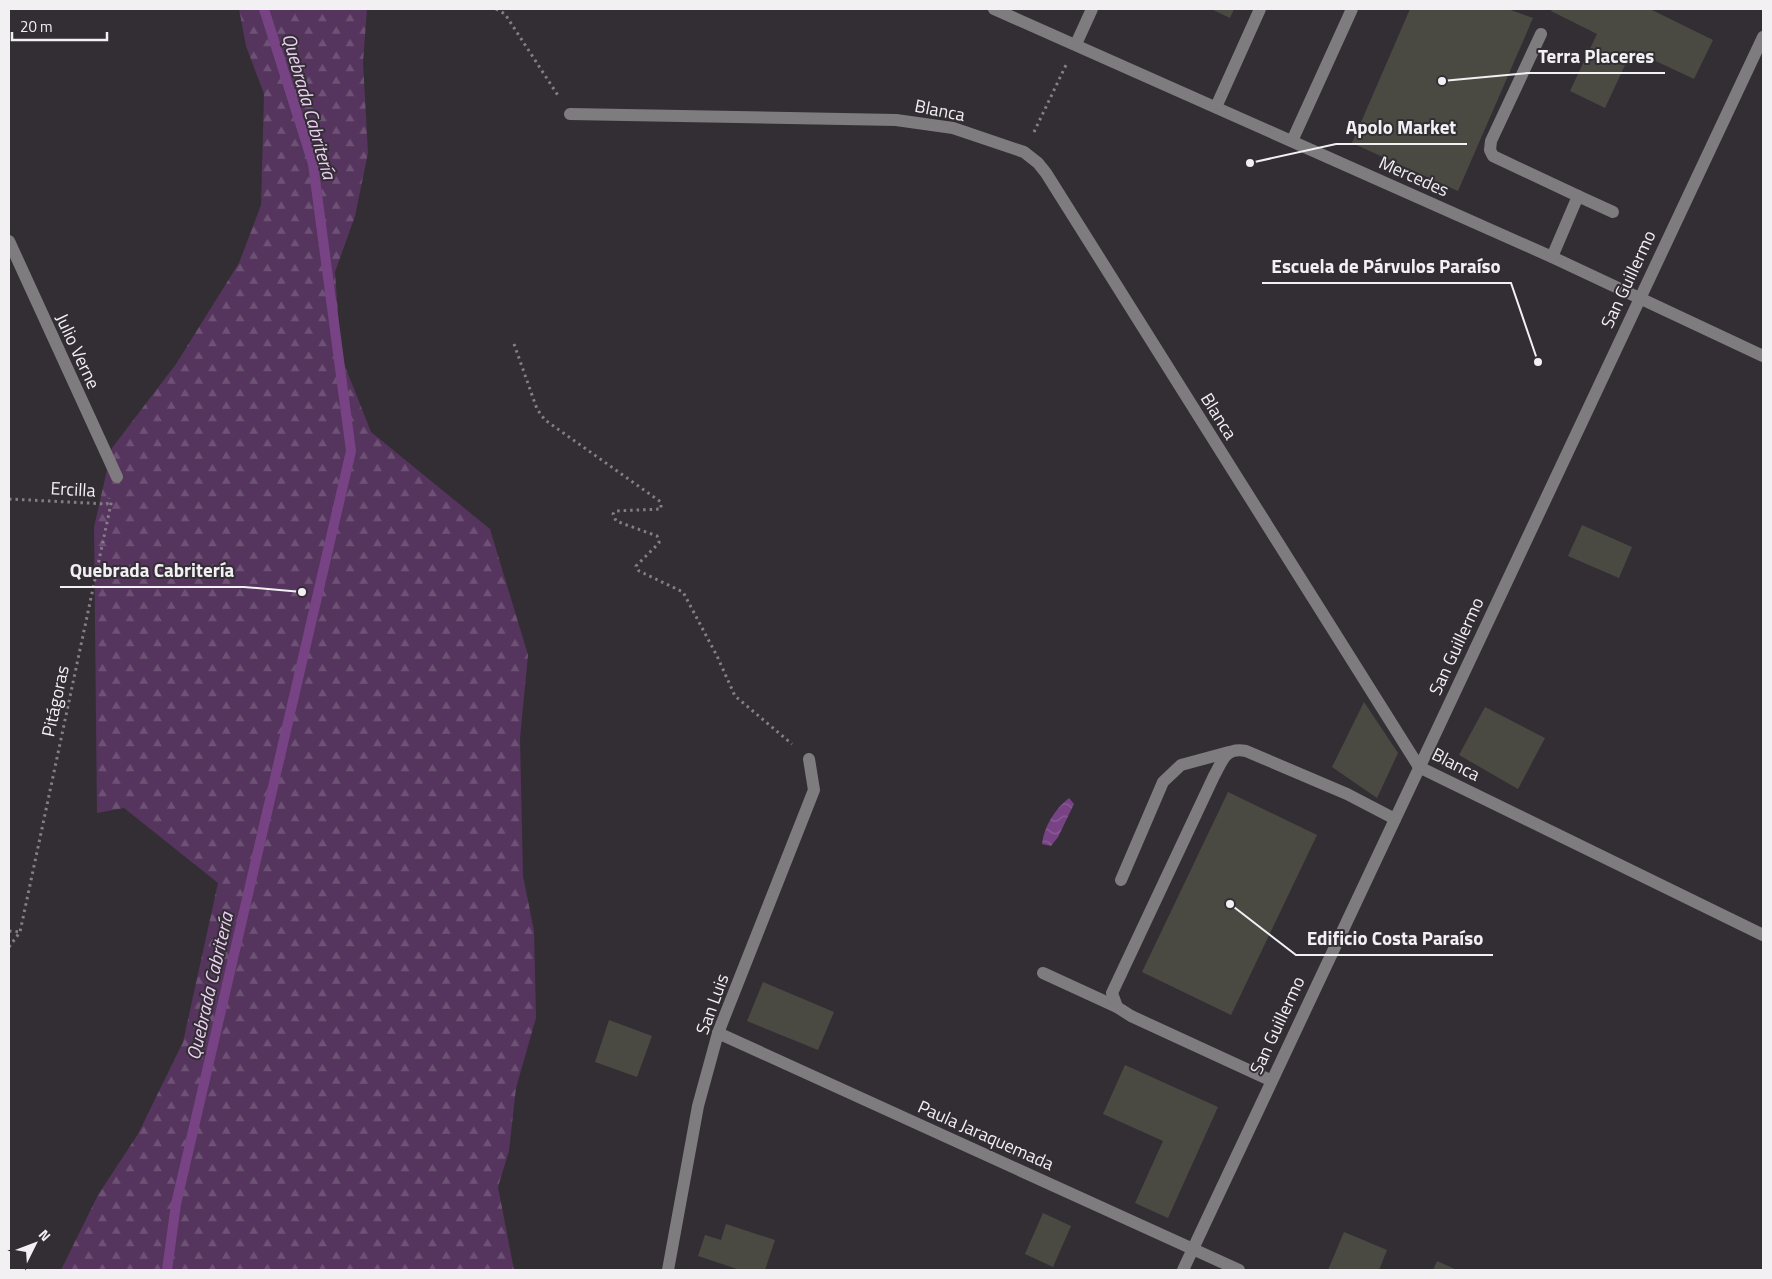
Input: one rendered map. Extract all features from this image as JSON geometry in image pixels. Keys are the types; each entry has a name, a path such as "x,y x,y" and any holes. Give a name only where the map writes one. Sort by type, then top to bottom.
{"street":[{"name":"Mercedes","path":"994,9 1552,257 1763,356"},
{"path":"1076,44 1092,9"},
{"path":"1216,107 1260,9"},
{"path":"1292,141 1352,9"},
{"path":"1541,34 1490,141 1490,150 1493,156 1613,212"},
{"name":"San Guillermo","path":"1183,1270 1270,1080 1763,37"},
{"name":"Blanca","path":"570,114 896,120 953,128 1024,152 1038,163 1046,173 1419,767 1763,935"},
{"path":"1552,257 1578,196"},
{"name":"Julio Verne","path":"9,241 117,477"},
{"path":"1121,880 1163,782 1181,765 1236,749 1246,751 1347,794 1394,819"},
{"path":"1118,1007 1112,993 1214,776 1229,752"},
{"name":"San Luis","path":"668,1270 698,1106 718,1034 814,790 809,759"},
{"path":"1043,973 1270,1080"},
{"name":"Paula Jaraquemada","path":"718,1034 1239,1270"}],"path":[{"path":"496,9 505,14 570,114"},
{"path":"1024,152 1076,44"},
{"path":"514,344 537,409 545,420 661,502 661,509 615,511 614,514 616,522 657,536 659,539 659,543 636,566 639,571 683,592 717,656 735,696 809,759"},
{"name":"Ercilla","path":"9,499 107,504 117,477"},
{"name":"Pitágoras","path":"9,947 20,932 117,477"},
{"path":"9,930 20,932"}],"green space":[{"name":"Quebrada Cabritería","path":"239,9 367,9 363,62 368,153 355,216 335,272 341,356 371,432 490,529 528,655 520,738 523,876 534,931 536,1018 516,1088 509,1151 498,1187 514,1270 61,1270 98,1195 138,1134 183,1042 218,883 124,808 97,813 94,527 112,448 176,364 239,263 261,205 264,94 246,46"}],"water":[{"path":"1069,798 1074,804 1058,837 1051,846 1042,844 1051,818"}],"building":[{"path":"1211,9 1234,9 1230,18"},
{"path":"1410,9 1508,9 1533,18 1458,191 1352,143"},
{"path":"1552,9 1650,9 1713,40 1694,79 1632,50 1605,108 1570,91 1597,34 1551,11"},
{"path":"1582,525 1632,547 1619,578 1568,556"},
{"path":"1364,702 1398,753 1377,798 1332,767"},
{"path":"1485,707 1545,738 1518,789 1459,755"},
{"path":"1228,792 1317,835 1231,1015 1142,972"},
{"path":"763,982 834,1012 818,1050 747,1021"},
{"path":"609,1020 652,1036 637,1077 595,1062"},
{"path":"1125,1065 1218,1107 1168,1218 1135,1203 1163,1141 1103,1114"},
{"path":"1043,1213 1071,1226 1053,1267 1025,1254"},
{"path":"726,1224 775,1240 765,1270 740,1270 698,1256 705,1235 721,1240"},
{"path":"1344,1232 1387,1250 1379,1270 1328,1270"},
{"path":"1437,1261 1457,1270 1433,1270"}],"waterway":[{"name":"Quebrada Cabritería","path":"167,1270 176,1204 351,451 313,164 264,9"}],"place":[{"name":"Terra Placeres","path":"1442,81"},
{"name":"Apolo Market","path":"1250,163"},
{"name":"Escuela de Párvulos Paraíso","path":"1538,362"},
{"name":"Quebrada Cabritería","path":"302,592"},
{"name":"Edificio Costa Paraíso","path":"1230,904"}]}
